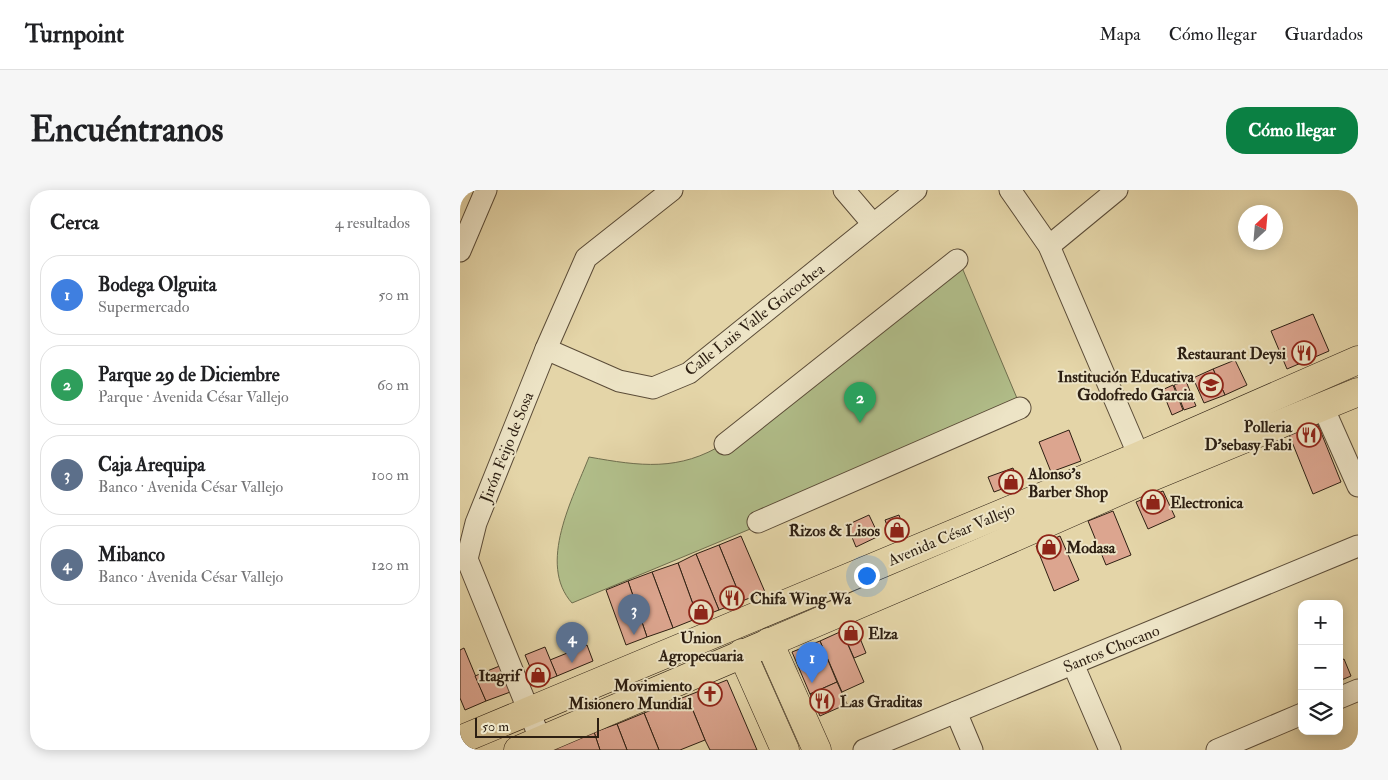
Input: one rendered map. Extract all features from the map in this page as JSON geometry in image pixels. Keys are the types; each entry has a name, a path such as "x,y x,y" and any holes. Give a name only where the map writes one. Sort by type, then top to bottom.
{"main road":[{"name":"Avenida César Vallejo","path":"530,746 742,653 980,553 1144,467 1358,360"},
{"name":"Avenida César Vallejo","path":"460,740 756,616 1144,467 1323,407 1358,392"},
{"path":"769,642 817,750"},
{"path":"742,653 785,750"}],"street":[{"name":"Jirón Feijo de Sosa","path":"530,746 530,710 467,559 476,523 546,349 586,258 672,190"},
{"path":"844,190 874,224"},
{"name":"Calle Luis Valle Goicochea","path":"546,349 619,381 654,388 690,373 916,190"},
{"path":"1010,190 1049,246 1144,467"},
{"path":"1049,246 1117,190"},
{"path":"460,251 475,198"},
{"path":"724,444 957,260"},
{"path":"1323,407 1358,486"},
{"path":"758,522 1020,408"},
{"name":"Santos Chocano","path":"864,750 1358,546"},
{"path":"756,616 769,642"},
{"path":"730,627 742,653"},
{"path":"1073,664 1110,750"},
{"path":"1343,696 1358,690"},
{"path":"956,712 972,750"},
{"path":"1217,750 1298,716"}],"green space":[{"path":"958,258 1019,403 755,527 572,603 562,587 558,569 558,550 567,511 589,457 625,463 675,463 692,459 725,443"}],"building":[{"path":"1313,314 1329,351 1287,369 1271,331"},
{"path":"1235,360 1247,385 1225,395 1213,369"},
{"path":"1213,369 1225,395 1204,403 1193,378"},
{"path":"1186,381 1196,406 1184,410 1174,385"},
{"path":"1173,385 1183,410 1172,415 1162,390"},
{"path":"1316,420 1341,482 1313,494 1288,432"},
{"path":"1069,430 1081,461 1051,472 1039,442"},
{"path":"1013,468 1018,483 994,492 988,477"},
{"path":"1163,491 1175,517 1148,529 1136,502"},
{"path":"1113,511 1131,555 1106,565 1088,521"},
{"path":"869,515 879,536 856,547 847,525"},
{"path":"899,515 905,531 891,536 885,520"},
{"path":"741,536 765,592 742,601 719,545"},
{"path":"1060,536 1079,580 1054,591 1036,546"},
{"path":"719,545 742,601 719,610 696,554"},
{"path":"696,554 719,610 698,618 678,563"},
{"path":"678,563 698,618 673,628 652,572"},
{"path":"652,572 673,628 647,637 628,581"},
{"path":"628,581 647,637 626,645 606,590"},
{"path":"855,626 866,653 854,658 842,631"},
{"path":"842,631 864,682 842,692 820,641"},
{"path":"820,641 837,682 810,694 792,652"},
{"path":"587,645 593,661 557,676 550,660"},
{"path":"545,647 557,676 537,684 525,655"},
{"path":"464,648 486,701 465,710 460,698 460,650"},
{"path":"1343,659 1351,676 1343,679"},
{"path":"502,665 513,691 486,701 475,676"},
{"path":"727,680 757,750 710,750 705,740 687,696"},
{"path":"837,682 847,704 820,716 810,694"},
{"path":"687,696 705,740 680,750 659,750 644,713"},
{"path":"644,713 659,750 627,750 617,724"},
{"path":"617,724 627,750 600,750 594,732"},
{"path":"594,732 600,750 551,750"}],"place":[{"name":"Restaurant Deysi","path":"1304,353"},
{"name":"Institución Educativa Godofredo Garcia","path":"1211,385"},
{"name":"Parque 29 de Diciembre","path":"860,423"},
{"name":"Polleria D'sebasy Fabi","path":"1309,435"},
{"name":"Alonso's Barber Shop","path":"1011,482"},
{"name":"Electronica","path":"1153,502"},
{"name":"Rizos & Lisos","path":"897,530"},
{"name":"Modasa","path":"1049,547"},
{"name":"Chifa Wing Wa","path":"732,598"},
{"name":"Union Agropecuaria","path":"701,612"},
{"name":"Elza","path":"851,633"},
{"name":"Caja Arequipa","path":"634,635"},
{"name":"Mibanco","path":"572,663"},
{"name":"Itagrif","path":"538,675"},
{"name":"Bodega Olguita","path":"812,683"},
{"name":"Movimiento Misionero Mundial","path":"710,694"},
{"name":"Las Graditas","path":"822,701"}]}
